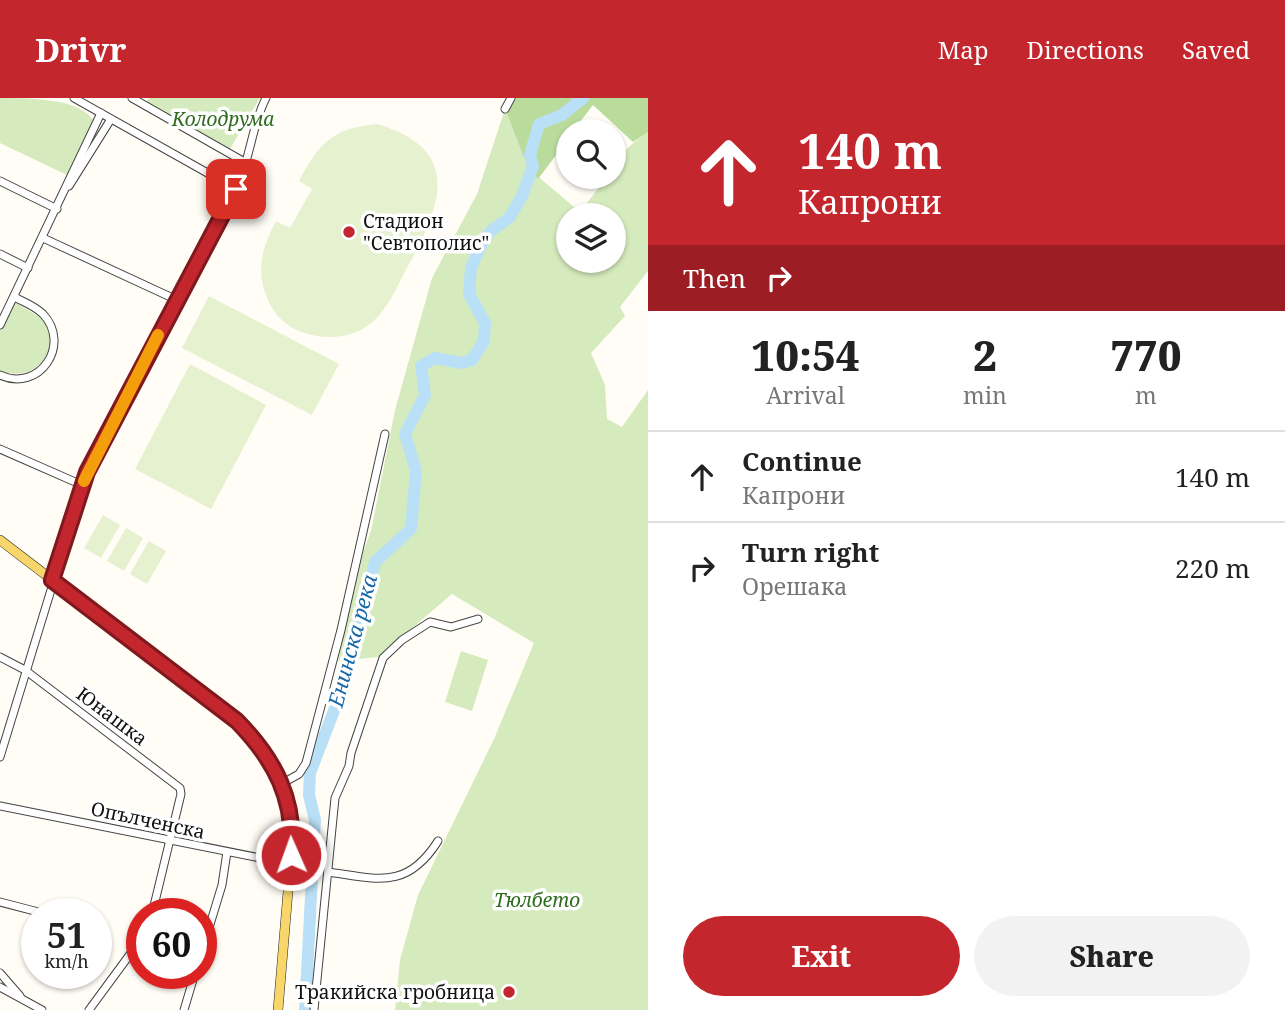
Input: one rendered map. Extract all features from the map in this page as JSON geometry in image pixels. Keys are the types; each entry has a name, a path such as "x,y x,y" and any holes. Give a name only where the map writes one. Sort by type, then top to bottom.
{"main road":[{"path":"0,540 237,721 273,762 289,805 290,864 278,1010"}],"street":[{"path":"74,98 236,189"},
{"path":"134,98 248,164"},
{"path":"0,757 82,485 248,164 257,119 266,98"},
{"path":"505,109 511,98"},
{"path":"67,190 74,167 101,113"},
{"path":"0,324 67,190 111,119"},
{"path":"0,181 57,209"},
{"path":"43,238 177,300"},
{"path":"0,254 28,268"},
{"path":"0,375 16,379 36,373 47,363 55,346 53,330 44,315 14,297"},
{"path":"283,783 299,774 306,763 339,640 385,434"},
{"path":"0,449 82,485"},
{"path":"314,1010 335,798 349,766 383,658 402,640 430,622 451,627 478,619"},
{"name":"Юнашка","path":"0,657 25,670 180,788 181,794 169,840"},
{"name":"Опълченска","path":"0,806 290,864"},
{"path":"156,898 169,840"},
{"path":"328,872 390,880 417,868 438,841"},
{"path":"217,901 227,852"},
{"path":"0,902 21,907"},
{"path":"89,1010 126,960"},
{"path":"0,973 22,999"},
{"path":"0,987 42,1010"},
{"path":"184,1010 190,989"}],"green space":[{"path":"0,98 39,99 66,104 87,113 94,121 67,175 0,143"},
{"name":"Колодрума","path":"149,98 260,98 230,149 146,102"},
{"path":"511,98 648,98 648,132 633,142 626,136 626,119 608,119 593,105 582,119 556,119 556,155 538,179 528,168 505,109"},
{"name":"Тюлбето","path":"505,109 528,168 569,203 556,203 556,273 626,273 626,203 587,203 598,189 626,189 626,150 648,132 648,271 620,307 625,316 591,353 605,385 607,419 622,427 648,390 648,1010 395,1010 400,960 418,895 494,739 534,643 452,594 378,657 338,661 359,563 371,531 395,410 432,278 477,194"},
{"name":"Стадион \"Севтополис\"","path":"377,124 405,135 423,149 434,164 438,182 436,201 429,222 392,297 370,324 358,331 331,337 303,332 279,317 266,295 261,274 266,243 276,221 290,228 312,189 299,181 321,147 349,129"},
{"path":"209,296 339,364 312,415 182,348"},
{"path":"14,302 45,320 53,342 39,365 18,374 0,371 0,330"},
{"path":"190,364 266,405 211,509 135,469"},
{"path":"103,515 120,525 101,558 84,548"},
{"path":"126,528 143,538 124,571 107,561"},
{"path":"149,541 166,551 147,584 130,574"},
{"path":"461,651 488,660 472,711 445,702"}],"waterway":[{"name":"Енинска река","path":"305,1010 315,820 309,795 310,773 345,682 375,562 411,529 416,471 405,434 425,395 421,366 435,358 462,363 472,360 484,341 485,323 469,294 471,268 482,243 491,231 510,217 522,196 533,166 530,155 539,124 562,115 583,98"}],"slow traffic":[{"path":"84,481 158,335"}],"place":[{"name":"Стадион \"Севтополис\"","path":"349,232"},
{"name":"Тракийска гробница","path":"509,992"}],"route":[{"path":"236,189 87,472 52,580 237,721 256,741 273,762 283,783 289,805 291,855"}]}
